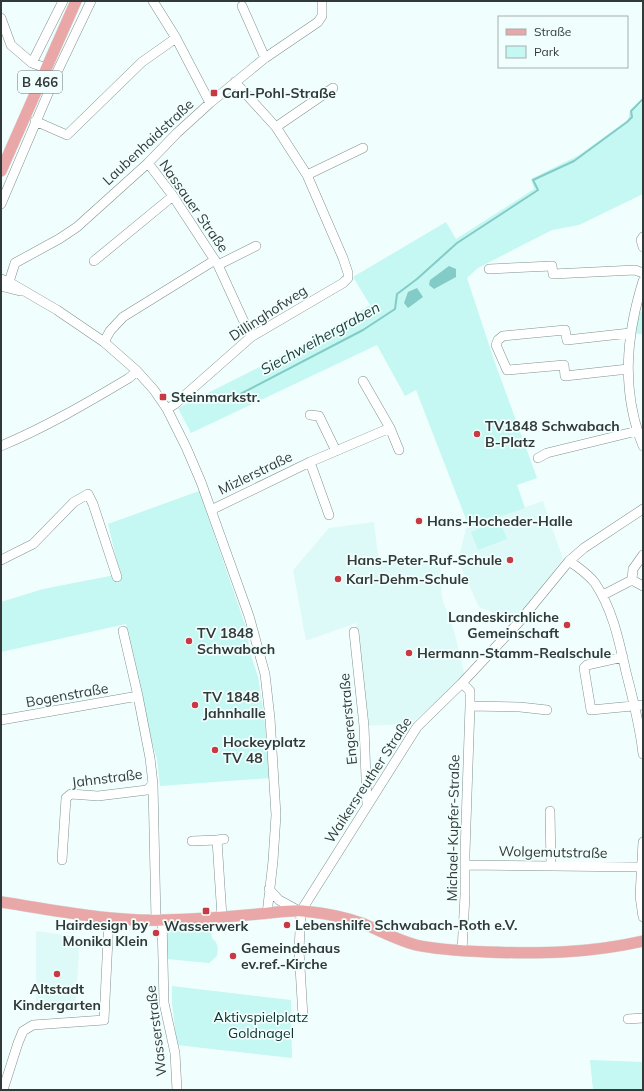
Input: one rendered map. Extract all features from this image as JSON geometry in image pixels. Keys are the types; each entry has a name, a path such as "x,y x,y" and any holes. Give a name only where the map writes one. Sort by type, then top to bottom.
{"main road":[{"name":"B 466","path":"1,170 76,1"},
{"path":"1,902 109,918 159,920 300,911 321,913 342,917 364,924 387,935 415,944 439,949 462,951 525,953 571,952 613,948 643,941"}],"street":[{"path":"55,1 58,12"},
{"path":"32,63 63,1"},
{"path":"1,203 35,121 91,1"},
{"path":"153,1 176,38 210,103"},
{"name":"Laubenhaidstraße","path":"4,282 15,263 59,239 77,227 148,163 177,133 210,103 265,58 318,22 322,16 322,1"},
{"path":"242,6 265,58"},
{"path":"1,18 11,45 32,63 46,68"},
{"path":"35,121 67,135 142,62 176,38"},
{"path":"235,82 276,127 307,175 364,148"},
{"path":"276,127 333,88"},
{"name":"Nassauer Straße","path":"148,163 173,196 216,262 251,337"},
{"name":"Dillinghofweg","path":"167,409 175,404 251,337 343,283 348,278 348,273 343,258 307,175"},
{"path":"94,261 173,196"},
{"path":"643,238 641,240 643,247"},
{"name":"Nassauer Straße","path":"216,262 256,246"},
{"path":"104,342 110,331 123,317 216,262"},
{"path":"489,269 552,266 553,274 635,270 643,273"},
{"path":"643,281 635,308 630,333 628,369 631,404 637,431 643,446"},
{"path":"4,282 57,310 104,342 137,371 154,390 167,409 186,447 211,510 249,616 265,674 270,718 276,815 267,914"},
{"path":"628,369 565,376 564,365 507,370 496,345 498,340 503,336 565,330 566,340 630,333"},
{"path":"1,446 40,429 74,411 129,378 137,371"},
{"path":"363,380 390,428 399,450"},
{"path":"310,415 319,416 336,451"},
{"name":"Mizlerstraße","path":"211,510 310,462 390,428"},
{"path":"538,458 547,453 637,431"},
{"name":"Mizlerstraße","path":"310,462 328,515"},
{"path":"1,560 33,544 74,502 88,494 93,504 117,577"},
{"name":"Waikersreuther Straße","path":"300,911 417,726 462,684 519,622 569,561 584,548 643,509"},
{"path":"632,580 633,569 643,555"},
{"path":"569,561 593,581 602,596 616,628 623,657 639,705 643,754"},
{"path":"602,596 632,580"},
{"path":"632,580 643,586"},
{"name":"Jahnstraße","path":"62,860 66,798 71,794 98,796 147,790 153,784 150,758 138,696 123,631"},
{"name":"Engererstraße","path":"354,632 364,726 368,804"},
{"path":"623,657 587,665 584,668 591,710 639,705"},
{"name":"Michael-Kupfer-Straße","path":"462,684 470,691 466,865 462,951"},
{"name":"Bogenstraße","path":"1,720 138,696"},
{"path":"470,706 547,710"},
{"name":"Wasserstraße","path":"153,784 164,1003 175,1053 177,1090"},
{"path":"550,811 551,865"},
{"path":"192,841 220,840 222,917"},
{"path":"643,842 640,896 643,917"},
{"name":"Wolgemutstraße","path":"466,865 641,867"},
{"path":"269,888 279,900 300,911 299,950 303,1017"},
{"path":"3,1090 23,1031 34,1025 104,1020 109,918"},
{"path":"628,1019 643,1018"}],"shaded area":[{"path":"449,266 456,269 456,277 434,289 429,285 430,280"},
{"path":"417,288 423,297 408,308 404,303 408,292"},
{"name":"Hans-Peter-Ruf-Schule","path":"543,501 563,559 514,621 479,607 458,561 466,528"},
{"name":"Hermann-Stamm-Realschule","path":"374,522 379,564 440,559 442,598 454,631 465,676 411,724 365,726 356,623 306,641 293,570 329,528"},
{"name":"Altstadt Kindergarten","path":"36,931 80,937 75,1012 36,1012"}],"green space":[{"path":"643,102 643,194 579,225 552,230 478,268 467,278 494,360 537,478 517,485 525,508 469,527 416,390 405,396 377,345 191,433 178,408 311,341 370,305 353,277 446,222 456,239 534,189 531,179 579,155 628,120 630,111"},
{"path":"639,311 643,312 643,334 635,334"},
{"name":"TV 1848 Schwabach","path":"199,491 248,633 249,649 258,677 264,716 270,778 160,786 157,759 146,723 142,696 126,624 1,652 1,602 43,589 120,574 108,524"},
{"path":"500,521 507,539 478,550 471,532"},
{"path":"210,926 212,938 216,942 218,948 217,956 209,963 167,959 166,928"},
{"name":"Aktivspielplatz Goldnagel","path":"172,986 291,1000 292,1058 177,1045 172,1003"},
{"path":"590,1060 643,1062 643,1090 593,1090"}],"waterway":[{"name":"Siechweihergraben","path":"227,401 363,330 395,309 397,294 417,279 457,243 538,190 533,180 574,161 627,122 632,117 631,111 643,99"}],"place":[{"name":"Carl-Pohl-Straße","path":"214,93"},
{"name":"Steinmarkstr.","path":"163,397"},
{"name":"TV1848 Schwabach B-Platz","path":"477,434"},
{"name":"Hans-Hocheder-Halle","path":"419,521"},
{"name":"Hans-Peter-Ruf-Schule","path":"510,560"},
{"name":"Karl-Dehm-Schule","path":"338,579"},
{"name":"Landeskirchliche Gemeinschaft","path":"567,625"},
{"name":"TV 1848 Schwabach","path":"189,641"},
{"name":"Hermann-Stamm-Realschule","path":"409,653"},
{"name":"TV 1848 Jahnhalle","path":"195,705"},
{"name":"Hockeyplatz TV 48","path":"215,750"},
{"name":"Wasserwerk","path":"206,911"},
{"name":"Lebenshilfe Schwabach-Roth e.V.","path":"287,925"},
{"name":"Hairdesign by Monika Klein","path":"156,933"},
{"name":"Gemeindehaus ev.ref.-Kirche","path":"233,956"},
{"name":"Altstadt Kindergarten","path":"57,974"}]}
